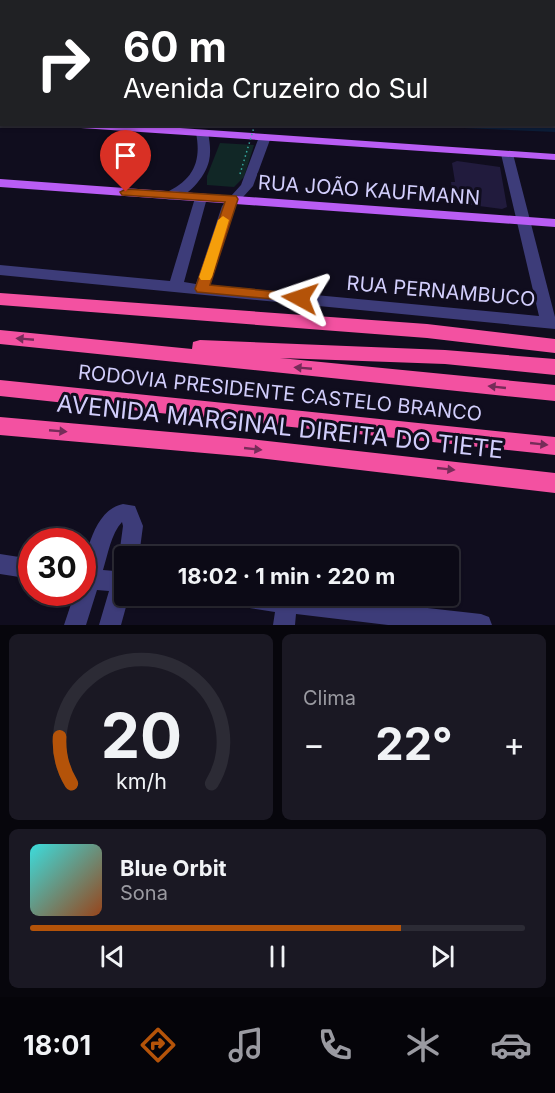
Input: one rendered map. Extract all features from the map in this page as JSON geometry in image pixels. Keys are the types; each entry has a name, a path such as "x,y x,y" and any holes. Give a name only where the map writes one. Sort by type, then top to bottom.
{"highway":[{"path":"0,298 427,331 555,346"},
{"name":"RODOVIA PRESIDENTE CASTELO BRANCO","path":"0,337 70,342 555,393"},
{"path":"70,342 445,357 555,368"},
{"name":"RODOVIA PRESIDENTE CASTELO BRANCO","path":"0,388 555,446"},
{"name":"AVENIDA MARGINAL DIREITA DO TIETE","path":"0,426 286,452 555,483"}],"main road":[{"path":"96,126 555,158"},
{"name":"RUA JOÃO KAUFMANN","path":"0,183 555,223"}],"street":[{"path":"169,196 188,188 197,176 206,148 202,133"},
{"path":"202,289 232,199 247,186 265,137"},
{"path":"507,154 552,322"},
{"path":"175,287 201,198"},
{"name":"RUA PERNAMBUCO","path":"0,270 552,322"},
{"path":"96,554 111,519 119,513 128,513 133,520 130,546"},
{"path":"0,564 18,567"},
{"path":"96,579 114,579"},
{"path":"75,625 79,606"},
{"path":"110,625 116,606"},
{"path":"284,625 286,606"},
{"path":"319,606 473,625"}],"path":[{"path":"240,174 254,126"}],"green space":[{"path":"220,143 254,145 244,177 234,187 207,185 207,176"}],"water":[{"path":"418,126 555,126 555,132"}],"building":[{"path":"457,161 500,167 507,207 502,209 456,203 455,191 452,191 451,182 455,182 452,163"}],"slow traffic":[{"path":"205,277 223,220"}],"route":[{"path":"126,192 232,199 202,289 300,298"}]}
